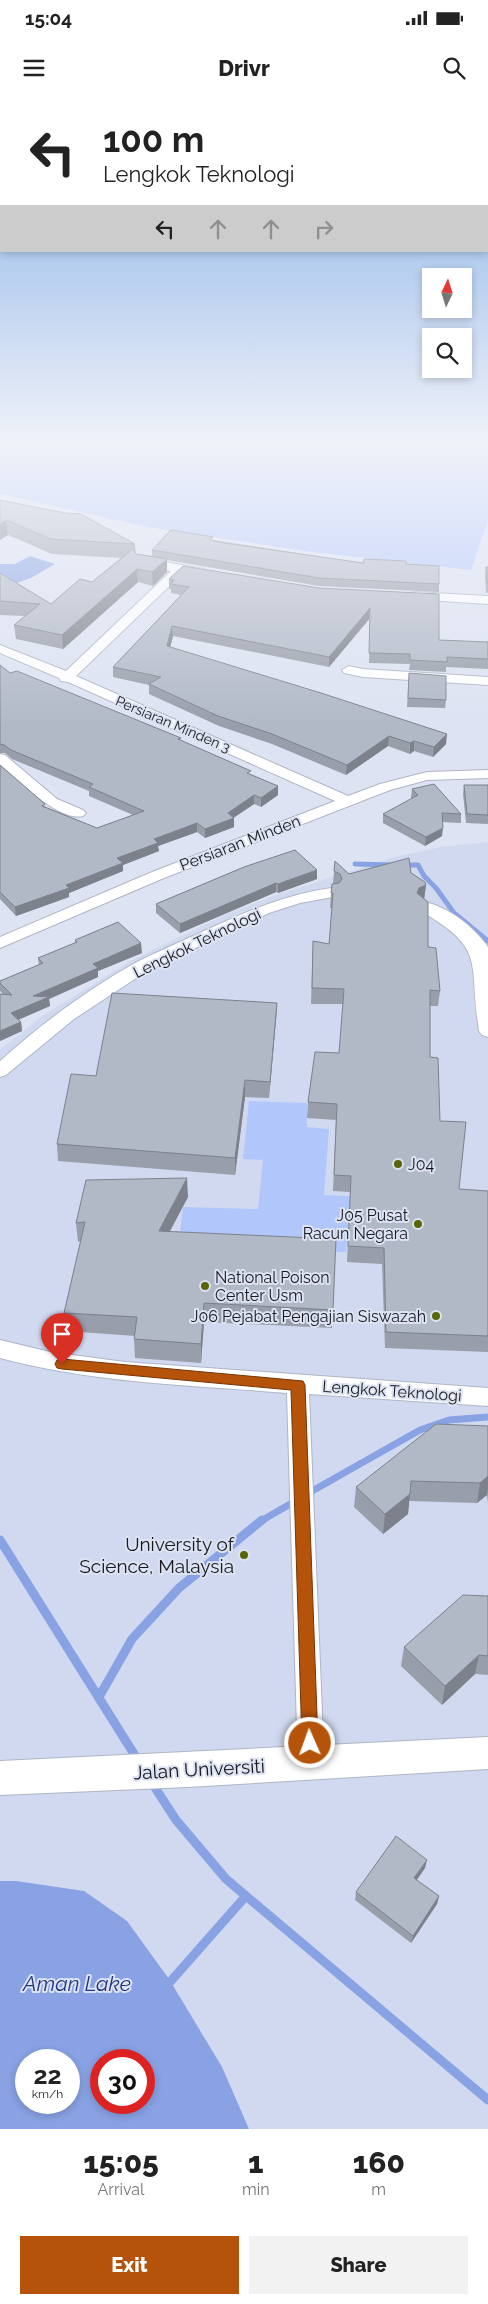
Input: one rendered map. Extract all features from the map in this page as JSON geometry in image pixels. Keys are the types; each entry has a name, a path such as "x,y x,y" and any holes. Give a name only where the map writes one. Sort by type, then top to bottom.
{"street":[{"path":"141,562 217,575"},
{"path":"66,678 180,569"},
{"path":"403,596 488,600"},
{"name":"Persiaran Minden 3","path":"0,649 28,659 66,678 346,801"},
{"path":"349,670 363,674 488,681"},
{"path":"0,758 52,802 78,813"},
{"name":"Persiaran Minden","path":"0,943 158,875 262,836 346,801 421,777 452,774 488,774"},
{"name":"Lengkok Teknologi","path":"0,1070 38,1036 141,967 222,927 269,908 298,898 332,893"},
{"path":"425,907 443,916 477,944 484,957 488,1032"},
{"name":"Lengkok Teknologi","path":"0,1349 31,1358 78,1367 298,1385 488,1397"},
{"path":"298,1385 310,1762"},
{"name":"Jalan Universiti","path":"0,1778 188,1770 488,1752"}],"shaded area":[{"path":"217,538 482,538 471,570 304,551"},
{"name":"University of Science, Malaysia","path":"488,842 488,2129 0,2129 0,1050 42,1016 132,960 227,914 273,896 398,856 441,847"},
{"path":"249,1101 307,1103 307,1127 329,1129 324,1195 350,1196 346,1252 175,1250 179,1242 183,1207 258,1209 263,1160 243,1159"}],"water":[{"path":"30,556 55,564 31,578 17,583 0,580 0,564 15,564"},
{"name":"Aman Lake","path":"0,1881 16,1881 84,1891 127,1921 169,1979 222,2067 249,2129 0,2129"}],"building":[{"path":"48,538 124,538 135,544"},
{"path":"164,538 212,538 210,540 224,543 363,563 364,559 406,561 406,564 439,566 439,584 319,578 152,550"},
{"path":"133,549 136,554 167,559 152,572 137,569 62,635 14,625 40,604 0,601 0,573 51,604 80,579 92,582"},
{"path":"183,566 319,588 439,594 439,640 488,642 488,659 447,657 447,662 410,660 410,654 369,653 370,608 329,657 172,626 167,646 447,734 434,747 414,741 410,743 389,736 347,765 272,734 218,716 149,684 161,677 113,667 189,587 171,584 174,580 169,579"},
{"path":"486,567 488,567 488,583 487,583"},
{"path":"0,665 10,673 17,671 181,738 178,739 251,771 247,773 278,786 261,798 254,795 228,813 234,818 205,829 197,823 154,839 158,843 117,858 123,863 66,885 69,888 15,907 0,892 0,765 45,804 42,806 97,828 144,811 89,787 93,784 0,744"},
{"path":"409,673 446,676 446,700 408,698"},
{"path":"434,784 461,814 442,813 443,828 426,837 383,814 418,795 412,789"},
{"path":"464,785 488,785 488,815 467,814"},
{"path":"295,850 317,870 278,884 276,883 180,924 156,904 244,867"},
{"path":"409,858 411,873 425,882 426,885 419,888 417,893 428,902 428,947 436,948 440,991 430,990 430,1057 438,1058 440,1121 466,1122 459,1189 488,1191 488,1336 386,1332 384,1248 348,1246 351,1176 334,1175 337,1104 308,1102 315,1052 339,1053 344,989 312,988 313,941 329,944 332,884 339,883 342,879 340,874 334,871 335,861 349,874"},
{"path":"118,922 141,943 93,964 98,968 33,996 49,997 11,1013 21,1022 0,1031 0,994 12,995 0,981 43,963 38,958"},
{"path":"112,993 277,1003 270,1082 245,1080 235,1158 57,1144 71,1074 96,1076"},
{"name":"National Poison Center Usm","path":"187,1178 159,1231 336,1239 333,1310 204,1303 201,1344 134,1339 137,1317 64,1313 85,1222 76,1223 86,1180"},
{"path":"436,1424 488,1426 488,1476 480,1483 411,1481 410,1494 385,1514 356,1487"},
{"path":"463,1595 488,1596 488,1656 479,1655 445,1686 404,1647"},
{"path":"396,1836 427,1860 414,1878 439,1896 413,1936 356,1892"}],"waterway":[{"path":"355,864 392,865"},
{"path":"402,865 418,865 424,876 436,888 454,913 488,941"},
{"path":"305,1495 420,1430 449,1420 488,1417"},
{"path":"261,1521 297,1500"},
{"path":"99,1697 132,1639 179,1588 262,1520"},
{"path":"0,1540 139,1762"},
{"path":"152,1783 176,1820 226,1879 488,2100"},
{"path":"170,1982 245,1897"}],"place":[{"name":"J04","path":"398,1164"},
{"name":"J05 Pusat Racun Negara","path":"418,1224"},
{"name":"National Poison Center Usm","path":"205,1286"},
{"name":"J06 Pejabat Pengajian Siswazah","path":"436,1316"},
{"name":"University of Science, Malaysia","path":"244,1555"}],"route":[{"path":"62,1364 78,1367 298,1385 310,1743"}]}
